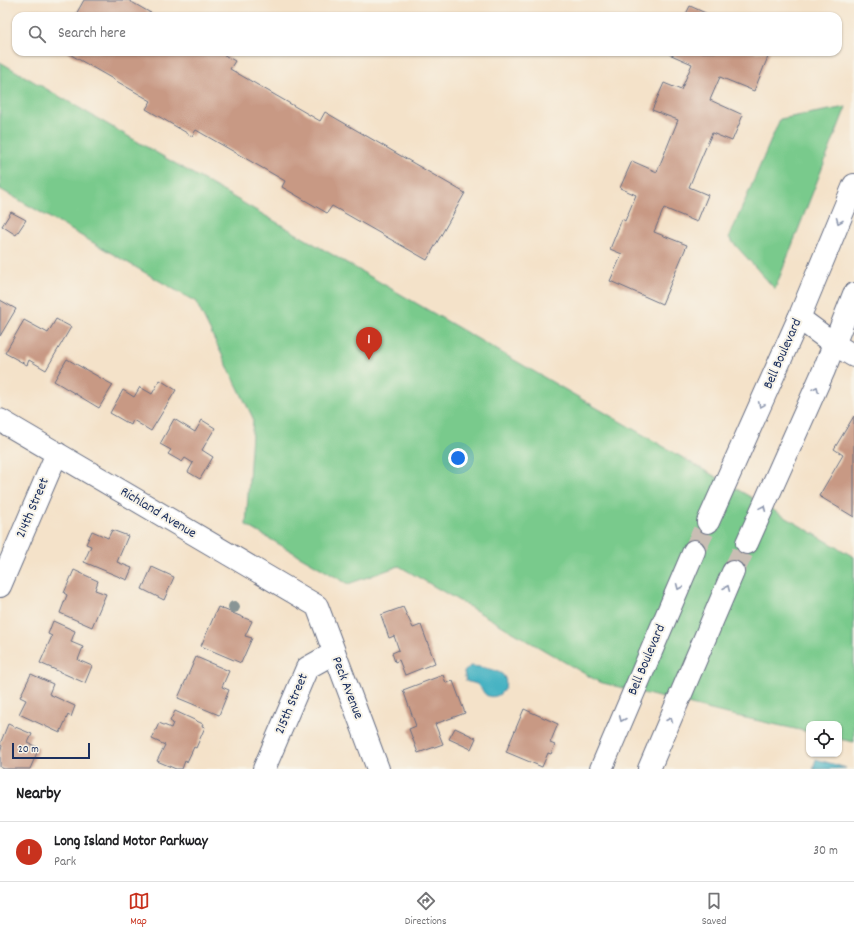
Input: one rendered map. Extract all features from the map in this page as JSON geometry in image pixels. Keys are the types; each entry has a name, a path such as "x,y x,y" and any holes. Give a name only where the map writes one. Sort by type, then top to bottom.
{"street":[{"name":"Bell Boulevard","path":"708,522 799,318 854,185"},
{"path":"747,543 834,344 854,294"},
{"path":"799,318 834,344 854,356"},
{"name":"Richland Avenue","path":"0,420 317,606"},
{"name":"214th Street","path":"0,586 57,453"},
{"name":"Bell Boulevard","path":"600,769 694,551"},
{"path":"649,769 733,572"},
{"name":"Peck Avenue","path":"317,606 378,769"},
{"name":"215th Street","path":"264,769 307,668 334,653"}],"green space":[{"path":"0,62 854,557 854,742 842,740 842,721 806,721 806,731 723,713 599,682 399,566 348,584 246,525 253,418 196,302 0,189"},
{"path":"846,107 775,289 729,238 780,119"}],"water":[{"path":"470,666 501,673 506,683 503,691 497,696 488,696 478,685 466,681 464,672"},
{"path":"816,759 846,768 813,769"}],"building":[{"path":"84,0 128,0 149,12 77,12"},
{"path":"690,6 703,12 687,12"},
{"path":"73,56 226,56 235,61 230,69 320,121 325,112 465,193 427,260 332,206 327,213 282,187 285,181 196,130 192,136 146,109 151,101"},
{"path":"674,56 768,56 754,91 720,77 710,100 743,115 732,141 712,133 689,187 708,195 697,222 664,208 654,232 687,245 662,304 610,281 622,254 610,249 622,219 625,221 636,195 620,188 632,161 657,172 678,120 652,110 664,83 681,90 692,64"},
{"path":"11,212 26,220 16,235 2,226"},
{"path":"0,300 16,309 0,336"},
{"path":"56,319 71,327 46,370 29,360 27,365 5,353 24,320 48,333"},
{"path":"67,359 113,385 99,408 54,381"},
{"path":"160,380 176,390 151,431 133,420 131,425 110,413 123,390 134,397 140,387 152,394"},
{"path":"854,416 854,517 819,496 843,455 834,449"},
{"path":"174,419 195,432 202,420 215,428 202,450 213,457 200,479 188,472 193,463 185,458 182,462 168,454 171,450 160,444"},
{"path":"112,530 128,536 117,562 132,568 127,580 84,562 91,546 86,544 92,531 108,538"},
{"path":"152,567 174,577 164,600 142,589"},
{"path":"74,570 98,581 95,590 106,594 92,627 60,613 67,595 64,593"},
{"path":"218,607 252,621 245,636 252,638 241,663 201,646"},
{"path":"403,607 413,628 421,625 435,663 405,675 399,660 395,662 392,653 399,650 394,636 389,638 381,615"},
{"path":"53,621 75,631 71,642 83,647 78,660 92,666 85,683 40,663 52,636 48,634"},
{"path":"196,657 229,671 222,687 229,690 219,715 178,698"},
{"path":"31,674 53,684 49,694 75,706 71,717 68,715 60,733 19,714 26,700 20,697"},
{"path":"443,675 446,683 453,681 465,713 435,724 443,744 418,753 409,729 416,726 403,690"},
{"path":"524,709 558,724 550,743 555,745 551,754 548,753 542,767 506,752"},
{"path":"175,711 203,724 202,726 205,727 196,748 194,747 182,769 176,769 157,761 165,745 152,739 159,723 171,728 173,723 170,721"},
{"path":"8,724 32,734 28,743 39,748 30,769 4,769 0,767 0,751 2,746 0,744"},
{"path":"455,728 476,738 471,749 449,739"}],"tunnel":[{"path":"694,551 708,522"},
{"path":"733,572 747,543"}],"place":[{"name":"Long Island Motor Parkway","path":"369,360"}]}
